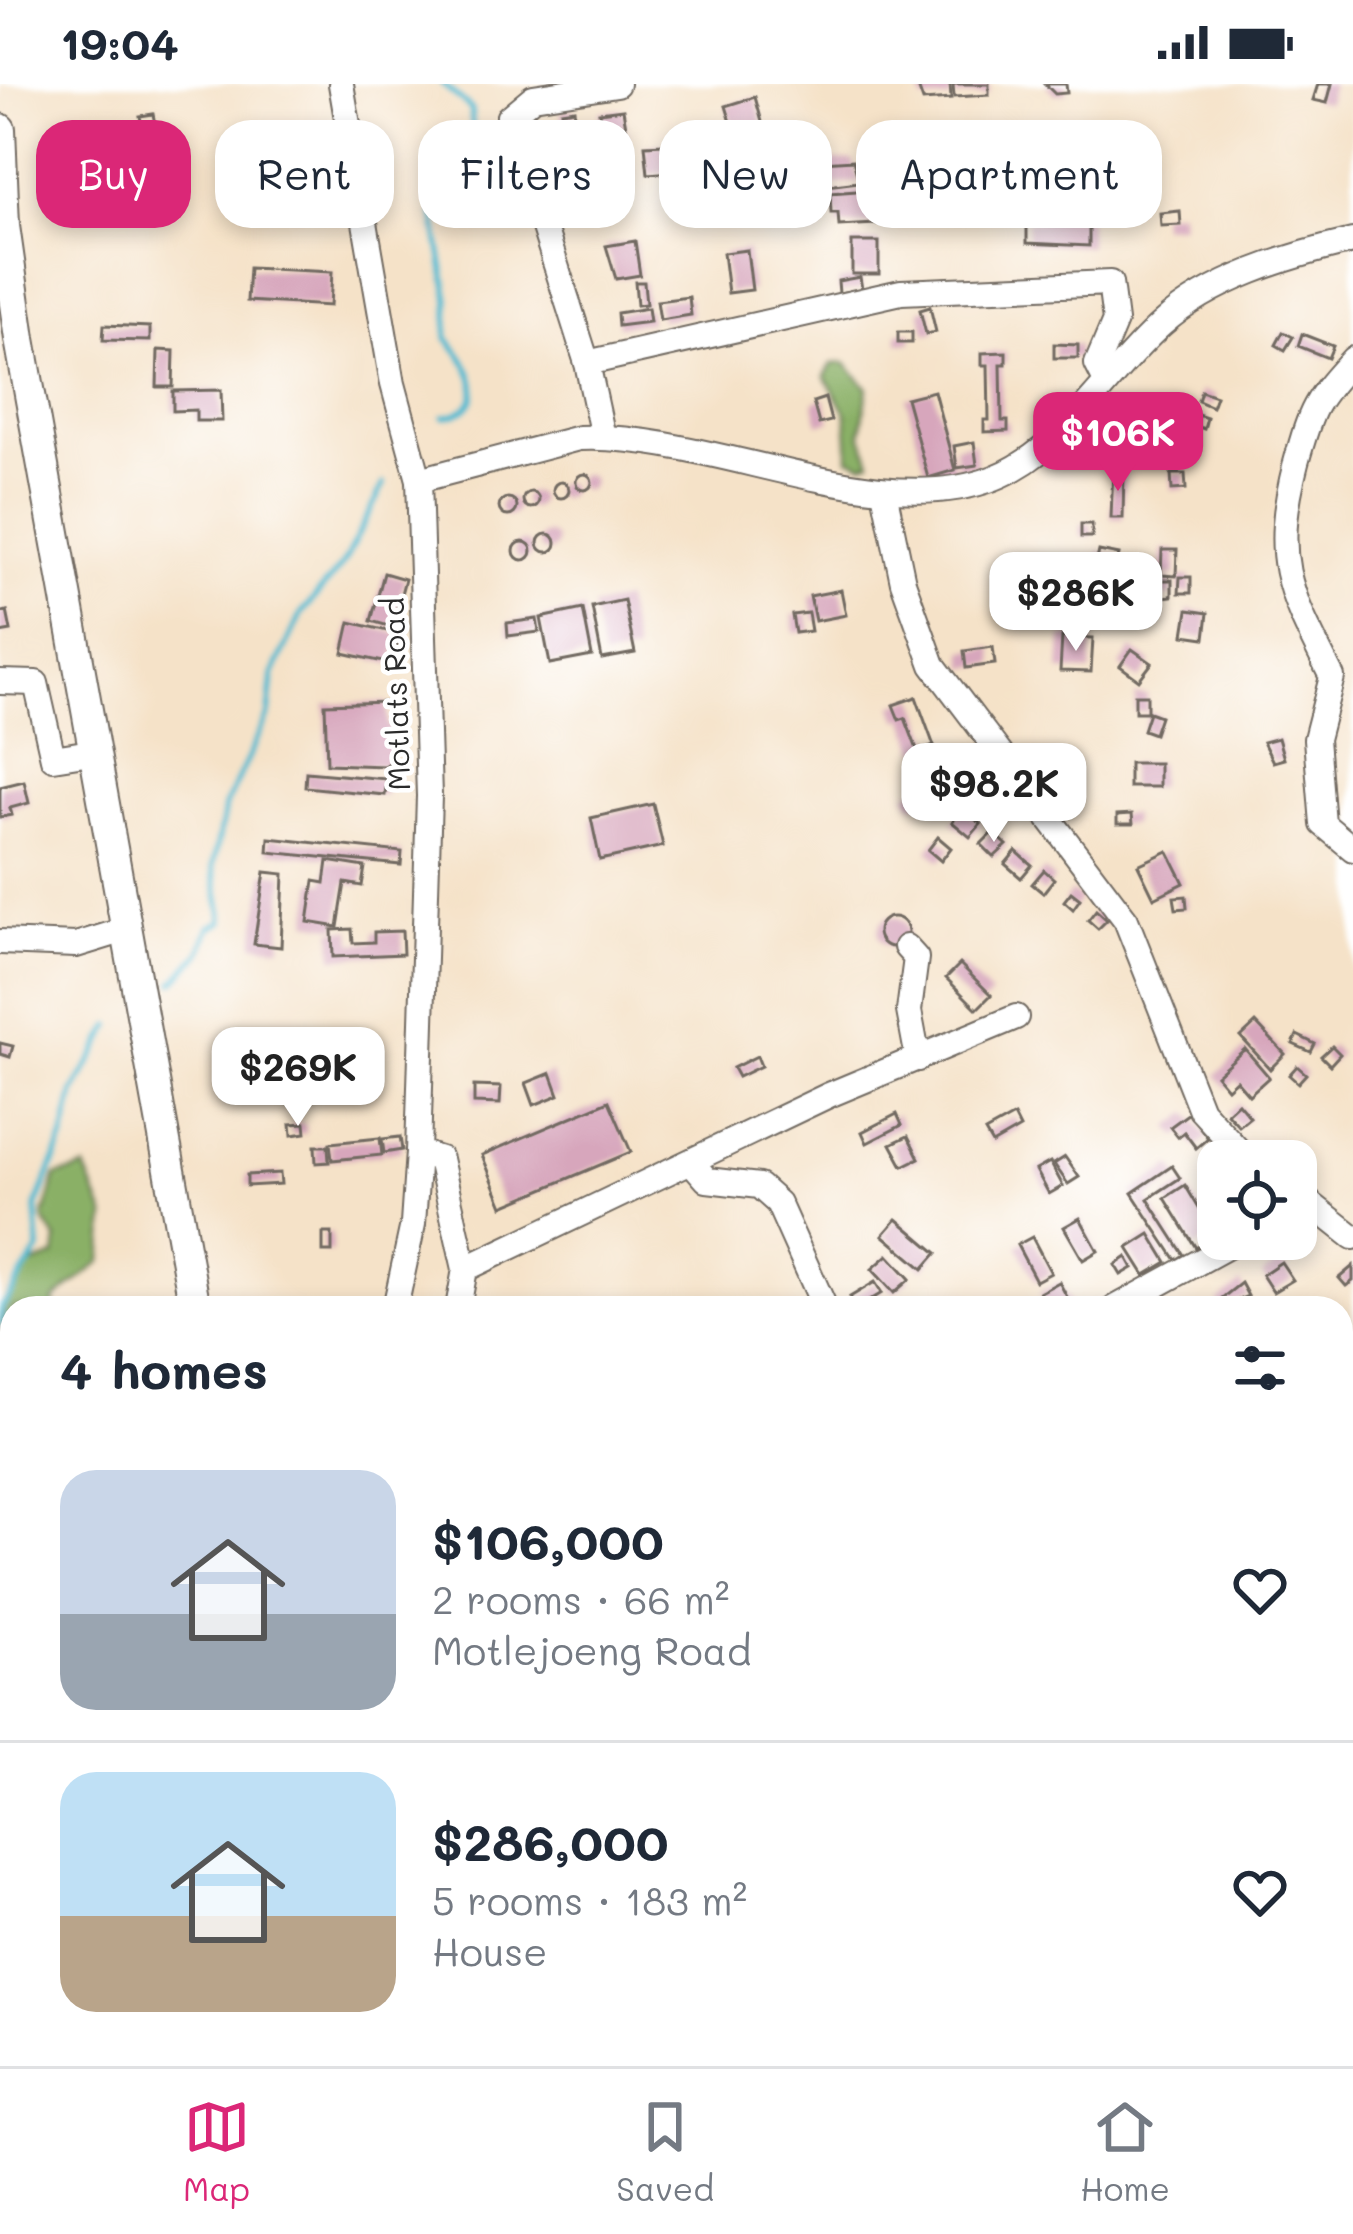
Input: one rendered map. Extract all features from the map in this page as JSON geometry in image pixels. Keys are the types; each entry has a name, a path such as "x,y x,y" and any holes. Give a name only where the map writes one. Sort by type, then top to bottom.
{"main road":[{"path":"0,129 10,339 193,1296"}],"street":[{"name":"Motlats Road","path":"341,84 393,384 419,480 429,796 418,1152 413,1224 397,1296"},
{"path":"603,437 586,363 509,118 533,97 617,84"},
{"path":"419,480 579,438 603,437 687,446 884,491 948,488 993,478 1028,459 1163,322 1220,284 1353,241"},
{"path":"586,363 901,292 1110,283 1115,321 1097,364 1106,382"},
{"path":"1353,359 1312,404 1282,514 1282,553 1298,610 1332,677 1316,740 1323,824 1353,849"},
{"path":"884,491 903,582 933,664 1126,920 1201,1109 1228,1140"},
{"path":"0,682 36,682 53,758 91,752"},
{"path":"0,942 76,945 125,931"},
{"path":"906,947 916,958 909,1011 918,1059"},
{"path":"465,1269 829,1095 1016,1017"},
{"path":"418,1152 440,1159 465,1269 460,1296"},
{"path":"693,1164 706,1180 758,1186 778,1203 820,1296"},
{"path":"1317,1212 1353,1237"},
{"path":"1136,1296 1202,1260"}],"green space":[{"path":"845,363 868,388 861,433 871,461 863,464 849,458 846,413 825,376 832,364"},
{"path":"85,1168 106,1217 102,1261 59,1296 11,1296 31,1265 55,1256 57,1240 43,1219 56,1176"}],"building":[{"path":"917,84 950,84 951,99 923,101"},
{"path":"953,84 989,84 989,95 954,97"},
{"path":"1045,84 1066,84 1067,93 1055,94"},
{"path":"1318,84 1332,84 1327,103 1313,100"},
{"path":"755,97 761,120 730,120 726,106"},
{"path":"574,109 575,120 562,120 561,111"},
{"path":"623,109 625,120 600,120 599,112"},
{"path":"659,144 659,173 648,174 645,145"},
{"path":"853,160 856,182 832,185 832,161"},
{"path":"856,191 856,225 839,226 838,213 832,213 832,193"},
{"path":"1180,211 1181,225 1162,226 1162,213"},
{"path":"1027,228 1089,228 1089,246 1027,243"},
{"path":"635,241 640,275 616,279 606,246"},
{"path":"852,242 879,242 879,274 852,274"},
{"path":"747,250 752,290 728,293 723,253"},
{"path":"249,268 332,272 330,306 247,301"},
{"path":"860,277 862,289 839,293 838,281"},
{"path":"635,282 644,282 646,304 637,305"},
{"path":"689,297 691,315 660,320 657,301"},
{"path":"930,307 936,332 926,334 920,310"},
{"path":"648,308 650,322 618,326 617,313"},
{"path":"104,325 150,327 150,341 103,340"},
{"path":"898,332 912,332 912,343 898,343"},
{"path":"1283,332 1293,337 1285,350 1276,345"},
{"path":"1302,334 1333,346 1328,358 1298,346"},
{"path":"1054,344 1078,345 1078,358 1054,358"},
{"path":"158,350 174,351 173,387 157,387"},
{"path":"1006,352 1006,364 1001,364 1002,421 1008,421 1008,431 984,432 984,420 989,420 988,365 982,365 982,353"},
{"path":"221,390 222,421 196,421 196,410 173,411 173,391"},
{"path":"934,391 955,470 928,478 906,398"},
{"path":"1201,391 1216,396 1212,407 1198,401"},
{"path":"825,398 831,421 819,424 813,402"},
{"path":"1194,414 1207,418 1204,429 1191,424"},
{"path":"974,442 977,465 957,468 954,446"},
{"path":"1113,468 1124,469 1123,518 1111,518"},
{"path":"584,474 592,482 584,490 576,482"},
{"path":"1171,474 1185,474 1186,489 1172,490"},
{"path":"561,482 569,490 561,498 553,490"},
{"path":"531,492 539,500 531,508 523,500"},
{"path":"508,498 517,507 508,516 499,507"},
{"path":"1081,524 1092,524 1092,537 1081,537"},
{"path":"547,534 556,543 547,552 538,543"},
{"path":"523,542 532,551 523,560 514,551"},
{"path":"1162,550 1177,550 1176,576 1161,575"},
{"path":"1099,551 1119,555 1116,568 1096,564"},
{"path":"1068,557 1095,558 1094,577 1067,576"},
{"path":"384,573 405,579 392,627 371,621"},
{"path":"1180,577 1191,577 1191,593 1179,593"},
{"path":"1162,580 1172,580 1172,596 1162,597"},
{"path":"841,590 846,615 815,621 810,596"},
{"path":"624,600 635,653 602,659 592,607"},
{"path":"583,609 592,656 550,664 541,618"},
{"path":"1188,610 1208,613 1205,638 1184,635"},
{"path":"7,611 11,631 0,633 0,613"},
{"path":"808,613 811,631 795,633 792,615"},
{"path":"537,619 539,632 508,636 507,623"},
{"path":"350,622 400,634 392,664 343,653"},
{"path":"1062,637 1093,638 1091,672 1060,671"},
{"path":"993,647 995,664 966,668 964,651"},
{"path":"1132,649 1152,663 1139,680 1120,666"},
{"path":"1135,695 1147,695 1147,712 1135,712"},
{"path":"916,697 934,746 918,752 905,718 899,720 893,705"},
{"path":"387,702 388,727 396,727 390,762 385,766 327,764 325,704"},
{"path":"1149,712 1160,716 1154,734 1143,730"},
{"path":"1278,738 1284,759 1273,762 1263,742"},
{"path":"1129,763 1159,763 1159,787 1129,787"},
{"path":"306,772 387,779 385,795 305,787"},
{"path":"24,781 29,803 10,808 12,815 0,817 0,787"},
{"path":"924,785 930,797 913,806 906,794"},
{"path":"653,804 663,846 600,860 591,818"},
{"path":"963,809 981,824 970,837 952,822"},
{"path":"1132,814 1133,824 1117,824 1117,815"},
{"path":"993,832 1007,845 994,857 981,844"},
{"path":"938,837 951,848 941,861 928,850"},
{"path":"269,838 402,852 401,865 268,852"},
{"path":"1016,851 1032,865 1021,878 1005,864"},
{"path":"1168,851 1184,883 1154,898 1138,865"},
{"path":"328,861 365,867 362,886 345,883 338,927 308,922 314,881 325,883"},
{"path":"1044,870 1054,879 1043,893 1032,884"},
{"path":"265,872 284,874 281,947 254,944"},
{"path":"1071,892 1080,899 1073,909 1064,901"},
{"path":"1186,896 1187,908 1176,909 1174,897"},
{"path":"1096,910 1107,920 1098,929 1088,920"},
{"path":"893,917 904,921 908,932 904,943 893,947 882,943 878,932 882,921"},
{"path":"352,929 353,943 374,942 374,932 402,931 403,954 333,957 332,930"},
{"path":"960,964 991,995 977,1009 946,978"},
{"path":"1256,1023 1285,1054 1270,1069 1241,1037"},
{"path":"1297,1035 1315,1044 1311,1052 1293,1044"},
{"path":"0,1043 13,1046 10,1057 0,1054"},
{"path":"1332,1046 1340,1054 1330,1065 1321,1056"},
{"path":"1245,1049 1269,1077 1249,1095 1236,1080 1227,1088 1216,1075"},
{"path":"757,1056 761,1066 738,1077 733,1068"},
{"path":"1297,1066 1306,1074 1298,1083 1289,1075"},
{"path":"551,1073 559,1095 534,1105 526,1083"},
{"path":"474,1086 501,1087 500,1104 474,1103"},
{"path":"609,1101 631,1152 503,1206 482,1155"},
{"path":"1238,1103 1250,1117 1239,1126 1227,1113"},
{"path":"1189,1113 1208,1138 1197,1140 1196,1148 1184,1132 1178,1137 1170,1127"},
{"path":"897,1114 902,1125 867,1143 862,1132"},
{"path":"1014,1116 1020,1128 992,1144 985,1132"},
{"path":"305,1123 306,1133 292,1135 291,1124"},
{"path":"908,1136 919,1158 903,1166 891,1144"},
{"path":"400,1137 402,1150 384,1153 382,1139"},
{"path":"380,1138 382,1155 332,1160 330,1143"},
{"path":"315,1146 328,1146 329,1162 316,1163"},
{"path":"1065,1157 1079,1177 1068,1184 1054,1164"},
{"path":"1050,1162 1063,1186 1049,1194 1036,1170"},
{"path":"1172,1166 1180,1178 1148,1199 1184,1255 1176,1260 1132,1193"},
{"path":"280,1173 281,1184 247,1186 247,1175"},
{"path":"1185,1185 1197,1205 1196,1248 1165,1198"},
{"path":"1080,1218 1098,1251 1083,1260 1064,1227"},
{"path":"897,1219 937,1253 923,1269 883,1235"},
{"path":"323,1233 332,1233 332,1252 323,1252"},
{"path":"1150,1234 1167,1262 1145,1275 1128,1248"},
{"path":"1032,1237 1051,1273 1036,1281 1017,1245"},
{"path":"888,1255 910,1279 894,1293 872,1269"},
{"path":"1127,1257 1133,1268 1121,1275 1115,1265"},
{"path":"1281,1262 1293,1280 1273,1292 1262,1275"},
{"path":"1353,1266 1353,1281 1346,1286 1339,1278"},
{"path":"875,1282 882,1293 877,1296 852,1296"},
{"path":"1059,1282 1067,1296 1041,1296"},
{"path":"1241,1283 1248,1296 1225,1296"}],"waterway":[{"path":"442,84 471,109 475,157 434,213 449,300 447,338 474,384 470,404 444,417"},
{"path":"174,982 201,953 210,927 223,921 213,866 225,806 269,714 273,675 301,614 343,564 384,484"},
{"path":"9,1296 39,1250 36,1207 64,1138 74,1092 111,1026"}]}
